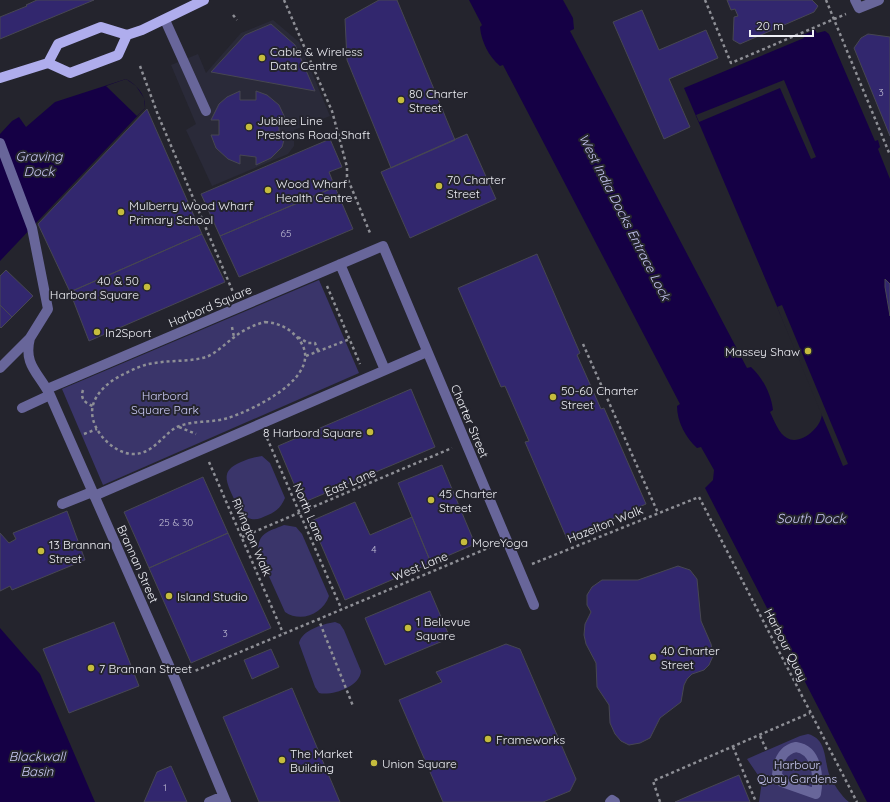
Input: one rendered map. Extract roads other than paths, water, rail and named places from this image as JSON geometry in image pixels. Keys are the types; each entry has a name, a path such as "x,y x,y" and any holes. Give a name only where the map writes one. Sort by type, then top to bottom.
{"main road":[{"path":"48,63 58,44 101,27 127,35 165,20 204,0"},
{"path":"0,78 48,63 70,72 118,55 127,35"}],"street":[{"path":"855,0 859,8 879,0"},
{"path":"165,20 206,111"},
{"path":"0,143 32,228 48,309 30,338 0,368"},
{"name":"Harbord Square","path":"22,408 48,392 383,246"},
{"name":"Charter Street","path":"383,246 534,605"},
{"path":"340,264 384,370"},
{"name":"Brannan Street","path":"30,338 28,359 32,369 39,375 48,392 175,679 225,799"},
{"path":"62,504 93,494 203,449 427,352"},
{"path":"796,747 809,751 816,770 816,794 782,782 777,775 779,762 789,749 796,747"},
{"path":"209,802 225,799"}],"water":[{"name":"South Dock","path":"469,0 563,0 573,18 574,29 570,31 747,368 751,367 766,387 773,410 770,412 777,426 784,436 792,440 810,434 819,424 822,412 684,88 804,38 803,35 815,30 817,33 825,31 829,34 875,141 878,140 880,147 878,149 890,179 890,802 867,802 705,488 713,480 714,470 701,447 697,448 689,439 680,424 677,406 680,404 503,65 500,66 492,58 486,48 480,27 482,25"},
{"name":"Graving Dock","path":"126,79 134,84 140,91 144,99 145,108 0,261 0,134 12,121 19,117 26,127 55,102"},
{"name":"Blackwall Basin","path":"0,628 40,674 95,802 0,802"}],"place":[{"name":"Cable & Wireless Data Centre","path":"262,58"},
{"name":"80 Charter Street","path":"401,100"},
{"name":"Jubilee Line Prestons Road Shaft","path":"249,127"},
{"name":"70 Charter Street","path":"439,186"},
{"name":"Wood Wharf Health Centre","path":"268,190"},
{"name":"Mulberry Wood Wharf Primary School","path":"121,212"},
{"name":"40 & 50 Harbord Square","path":"147,287"},
{"name":"In2Sport","path":"97,332"},
{"name":"Massey Shaw","path":"808,351"},
{"name":"50-60 Charter Street","path":"553,397"},
{"name":"8 Harbord Square","path":"370,432"},
{"name":"45 Charter Street","path":"431,500"},
{"name":"MoreYoga","path":"464,542"},
{"name":"13 Brannan Street","path":"41,551"},
{"name":"Island Studio","path":"169,596"},
{"name":"1 Bellevue Square","path":"408,628"},
{"name":"40 Charter Street","path":"653,657"},
{"name":"7 Brannan Street","path":"91,668"},
{"name":"Frameworks","path":"488,739"},
{"name":"The Market Building","path":"282,760"},
{"name":"Union Square","path":"374,763"}],"water label":[{"name":"West India Docks Entrace Lock","path":"625,217"}],"park label":[{"name":"Harbord Square Park","path":"165,402"},
{"name":"Harbour Quay Gardens","path":"797,771"}]}
